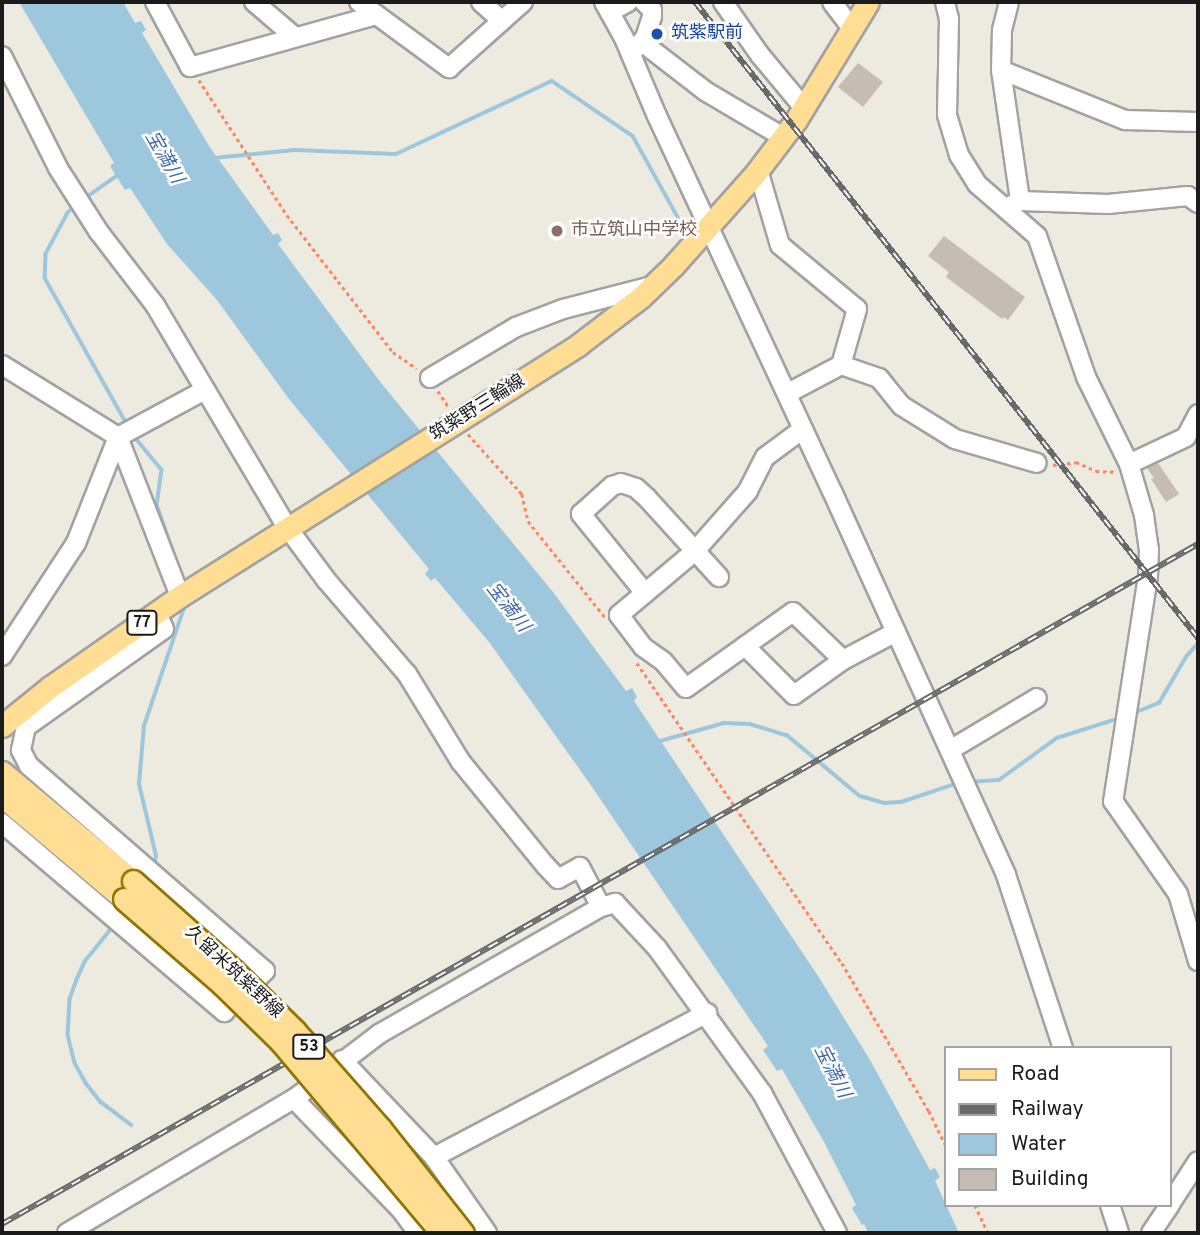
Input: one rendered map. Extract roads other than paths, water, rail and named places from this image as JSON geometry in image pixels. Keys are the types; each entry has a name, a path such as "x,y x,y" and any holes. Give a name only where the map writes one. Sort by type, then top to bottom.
{"main road":[{"name":"筑紫野三輪線","path":"2,726 50,687 180,596 578,345 652,286 709,227 758,170 804,108 868,2"},
{"name":"久留米筑紫野線","path":"2,772 128,890 281,1042 442,1233"},
{"name":"久留米筑紫野線","path":"2,796 233,970 295,1031 380,1128 463,1233"}],"street":[{"path":"155,2 190,67 376,15"},
{"path":"254,2 295,37"},
{"path":"359,2 449,68 523,2"},
{"path":"481,2 502,20"},
{"path":"628,2 607,7 637,48 709,227 1006,875 1062,1046"},
{"path":"637,48 652,10 644,2"},
{"path":"723,2 760,55 804,108"},
{"path":"832,2 852,29"},
{"path":"945,2 949,19 947,115 959,155 977,184 1013,204 1037,236 1086,377 1129,464 1144,515 1149,549 1144,603 1126,702 1113,801 1178,894 1198,961"},
{"path":"1009,2 1002,30 1001,70 1013,204"},
{"path":"637,48 783,137"},
{"path":"2,56 9,87 58,168 99,232 155,305 287,527 327,581 407,674 461,762 545,865 558,879 580,867 601,907"},
{"path":"1001,70 1125,120 1198,122"},
{"path":"758,170 780,245 858,309 841,365 792,391"},
{"path":"1013,204 1108,204 1188,196 1198,203"},
{"path":"430,378 516,327 563,309 652,286"},
{"path":"2,365 118,437 180,596"},
{"path":"841,365 879,378 902,406 955,439 1037,463"},
{"path":"3,652 76,543 118,437 205,390"},
{"path":"1129,464 1186,437 1198,414"},
{"path":"803,429 765,457 747,491 694,552 619,615 643,647 663,661 686,688 793,612 843,660"},
{"path":"645,593 581,514 611,486 621,483 636,488 719,577"},
{"path":"2,823 224,1012 265,971 30,766 21,750 26,726 164,629 157,613"},
{"path":"745,646 794,695 843,660 896,632"},
{"path":"950,750 1037,698"},
{"path":"72,1232 294,1099 379,1034 601,907 615,903 657,948 707,1013 762,1093 837,1233"},
{"path":"434,1157 707,1013"},
{"path":"342,1060 434,1157 486,1233"},
{"path":"294,1099 402,1211 418,1233"},
{"path":"1172,1202 1198,1161"},
{"path":"1112,1207 1119,1233"},
{"path":"1151,1233 1169,1207"}],"water":[{"name":"宝満川","path":"19,2 123,2 135,23 141,21 146,30 142,33 209,146 273,235 278,233 282,240 278,244 381,383 553,592 626,691 632,688 637,697 634,701 818,976 870,1060 930,1170 935,1168 940,1177 935,1181 944,1200 944,1207 947,1207 959,1233 868,1233 852,1208 856,1205 824,1142 782,1069 777,1071 763,1050 768,1046 590,784 489,642 435,578 431,581 425,574 429,569 289,399 217,300 167,244 130,188 125,190 110,166 114,163"}],"waterway":[{"path":"214,158 295,150 396,154 552,81 633,136 679,219"},
{"path":"84,199 118,175"},
{"path":"76,206 68,213 46,254 45,278 128,426"},
{"path":"134,436 162,470 157,505 185,585"},
{"path":"154,868 156,856 139,784 144,726 186,602"},
{"path":"1134,713 1159,703 1186,657 1198,643"},
{"path":"969,782 999,780 1057,738 1120,718"},
{"path":"657,742 724,723 750,724 787,735 860,796 885,803 901,802 958,783"},
{"path":"114,926 85,962 77,980 70,999 68,1035 75,1063 86,1083 101,1102 131,1125"}],"railway":[{"path":"695,2 1198,638"},
{"path":"2,1224 1198,544"}],"place":[{"name":"筑紫駅前","path":"657,34"},
{"name":"市立筑山中学校","path":"557,231"}]}
